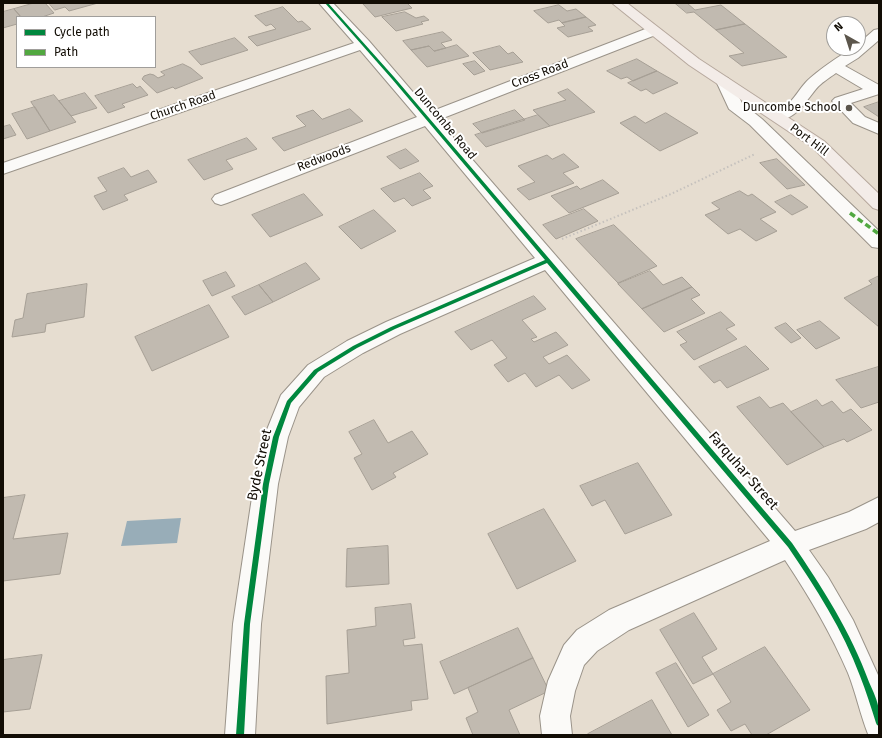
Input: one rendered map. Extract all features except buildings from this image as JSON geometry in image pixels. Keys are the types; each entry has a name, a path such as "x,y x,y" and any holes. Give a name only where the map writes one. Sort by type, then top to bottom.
{"main road":[{"name":"Port Hill","path":"619,3 694,62 818,144 879,204"}],"street":[{"name":"Duncombe Road","path":"326,3 364,44 543,255"},
{"name":"Cross Road","path":"427,118 653,31"},
{"path":"777,116 790,110 802,98 811,85 878,36"},
{"name":"Church Road","path":"3,169 364,44"},
{"path":"835,66 876,90 840,101 859,120 879,129"},
{"path":"723,82 735,106 756,122 879,242"},
{"name":"Redwoods","path":"221,199 427,118"},
{"name":"Farquhar Street","path":"543,255 629,354 790,545 817,583 838,619 858,659 878,717"},
{"name":"Byde Street","path":"240,735 247,624 266,484 276,438 289,402 316,371 355,347 543,255"},
{"path":"557,735 555,716 562,687 570,662 579,648 619,620 790,545 857,521 879,509"}],"path":[{"path":"543,255 778,143"}],"water":[{"path":"181,518 177,543 121,546 127,521"}],"marked path":[{"path":"850,213 879,234"}],"cycle path":[{"path":"326,3 393,78 790,545 818,587 843,630 863,675 879,723"},
{"path":"240,735 247,624 266,484 276,437 289,402 316,371 355,347 393,328 547,261"}],"place":[{"name":"Duncombe School","path":"849,108"}]}
